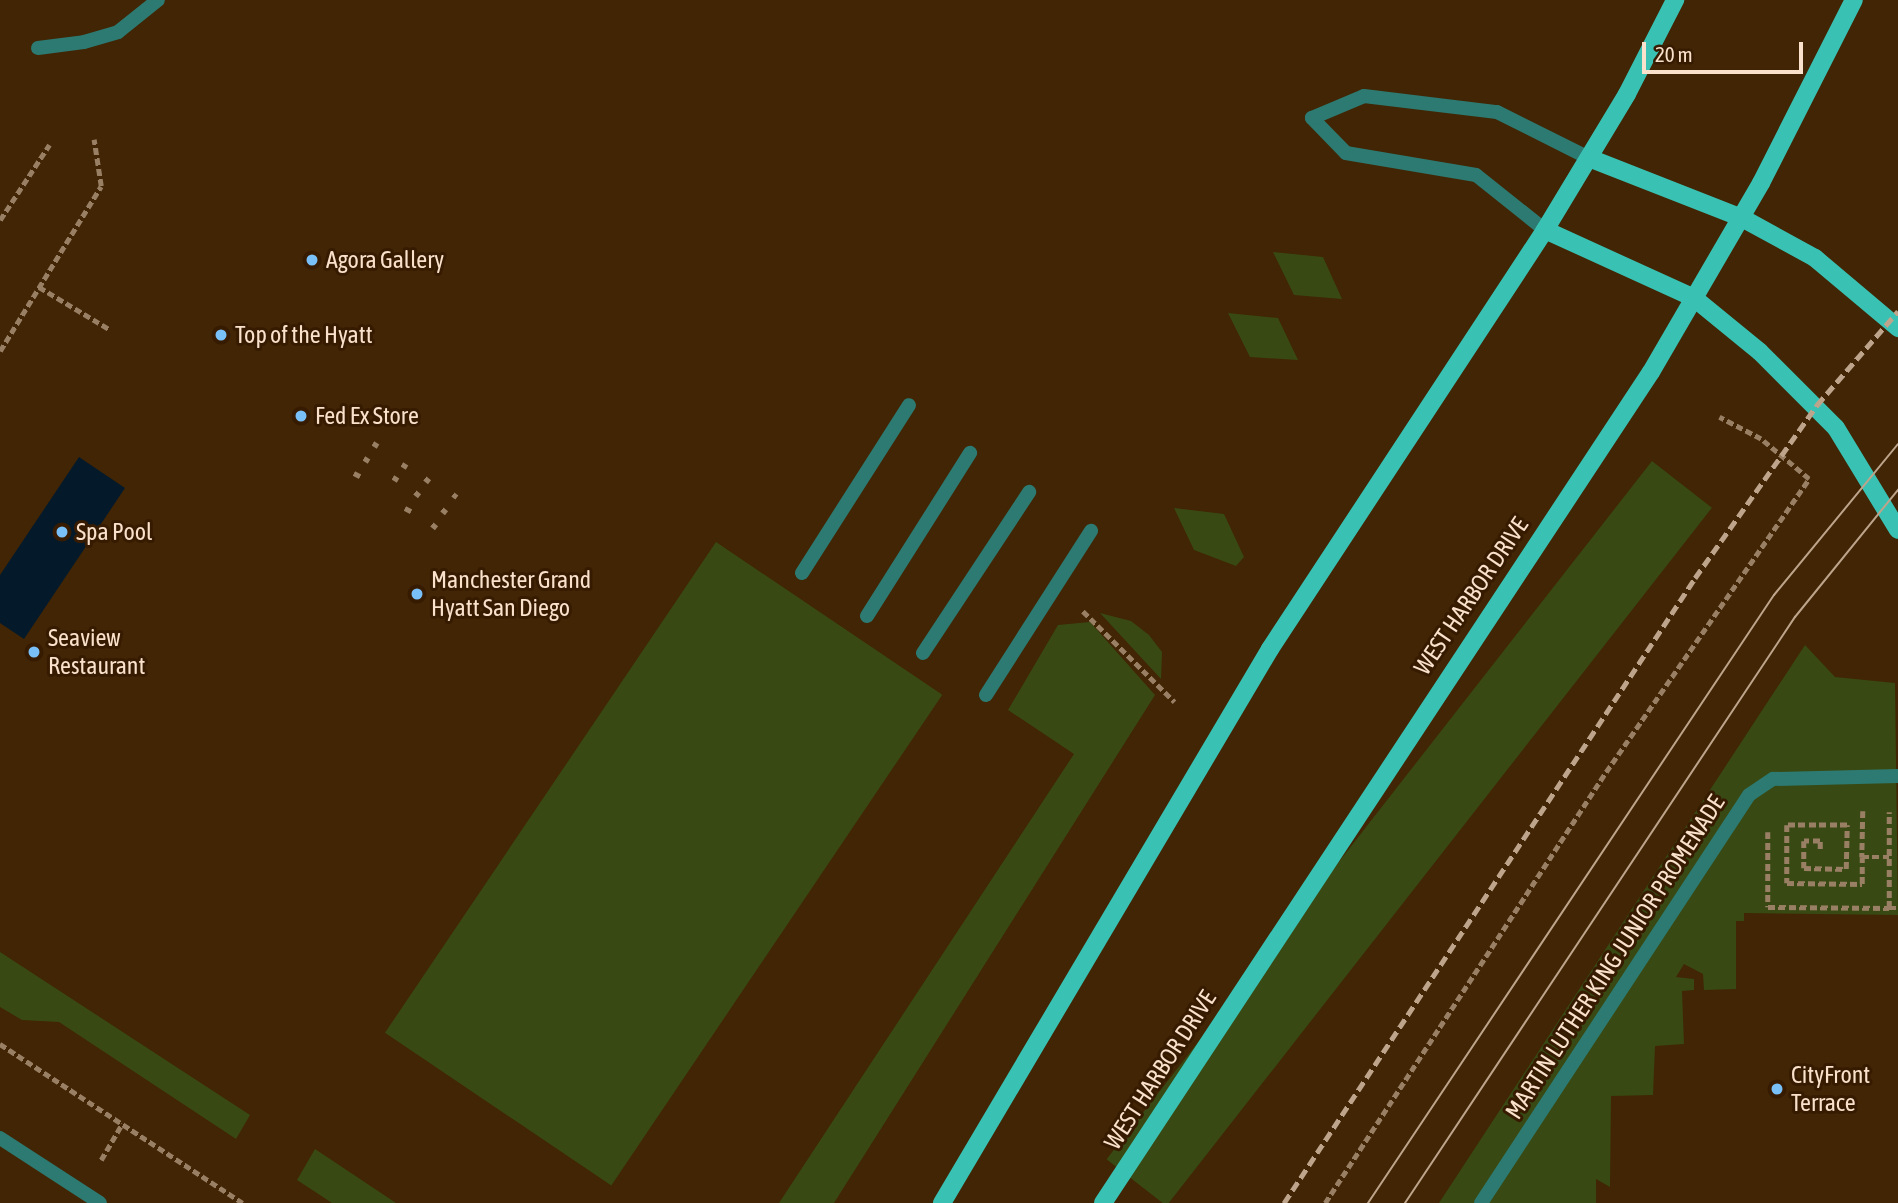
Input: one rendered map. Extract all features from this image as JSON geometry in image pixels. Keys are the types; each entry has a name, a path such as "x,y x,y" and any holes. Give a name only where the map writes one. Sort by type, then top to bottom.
{"main road":[{"path":"943,1203 1270,649 1545,230 1589,158 1675,0"},
{"name":"WEST HARBOR DRIVE","path":"1103,1203 1651,372 1742,218 1854,0"},
{"path":"1589,158 1742,218 1815,258 1898,328"},
{"path":"1545,230 1694,298 1817,405 1868,476 1898,530"}],"street":[{"path":"38,48 85,42 118,32 158,0"},
{"path":"1545,230 1476,175 1346,153 1312,118 1364,96 1497,112 1589,158"},
{"path":"802,573 909,405"},
{"path":"867,616 970,453"},
{"path":"923,653 1029,492"},
{"path":"986,695 1090,531"},
{"path":"1768,783 1773,779 1894,776"},
{"name":"MARTIN LUTHER KING JUNIOR PROMENADE","path":"1481,1203 1749,795 1768,783"},
{"path":"0,1138 100,1203"}],"path":[{"path":"0,351 101,186 94,140"},
{"path":"0,220 49,145"},
{"path":"39,287 109,329"},
{"path":"1325,1203 1606,772 1809,479 1762,439 1718,417"},
{"path":"425,478 430,482"},
{"path":"442,509 447,513"},
{"path":"1075,603 1175,702"},
{"path":"1889,908 1894,776"},
{"path":"1768,783 1768,907 1898,908"},
{"path":"1821,849 1821,841 1804,841 1804,868 1846,869 1847,825 1787,825 1787,883 1862,884 1863,810 1851,810"},
{"path":"1862,857 1889,857"},
{"path":"0,1044 243,1203"},
{"path":"101,1160 122,1124"}],"green space":[{"path":"1273,252 1323,257 1342,299 1294,295"},
{"path":"1228,313 1278,318 1298,360 1250,357"},
{"path":"1652,461 1712,508 1169,1203 1163,1203 1107,1159"},
{"path":"1174,508 1224,514 1244,557 1236,566 1194,550"},
{"path":"716,542 942,695 611,1185 385,1033"},
{"path":"1100,613 1131,621 1149,635 1162,652 1161,679"},
{"path":"1090,622 1155,695 834,1203 779,1203 1074,754 1008,710 1058,625"},
{"path":"1805,645 1835,677 1895,683 1898,915 1744,913 1744,921 1736,921 1736,989 1704,990 1703,974 1684,964 1676,977 1694,979 1694,990 1682,991 1684,1044 1655,1046 1653,1095 1611,1096 1610,1187 1596,1179 1596,1203 1439,1203"},
{"path":"0,952 250,1115 236,1139 59,1022 22,1020 0,1007"},
{"path":"315,1149 396,1203 332,1203 297,1180"}],"water":[{"name":"Spa Pool","path":"79,457 125,488 24,639 0,623 0,575"}],"tram line":[{"path":"1368,1203 1774,595 1898,444"},
{"path":"1405,1203 1795,617 1898,490"}],"railway":[{"path":"1284,1203 1695,578 1817,405 1898,311"}],"place":[{"name":"Agora Gallery","path":"312,260"},
{"name":"Top of the Hyatt","path":"221,335"},
{"name":"Fed Ex Store","path":"301,416"},
{"name":"Spa Pool","path":"62,532"},
{"name":"Manchester Grand Hyatt San Diego","path":"417,594"},
{"name":"Seaview Restaurant","path":"34,652"},
{"name":"CityFront Terrace","path":"1777,1089"}]}
